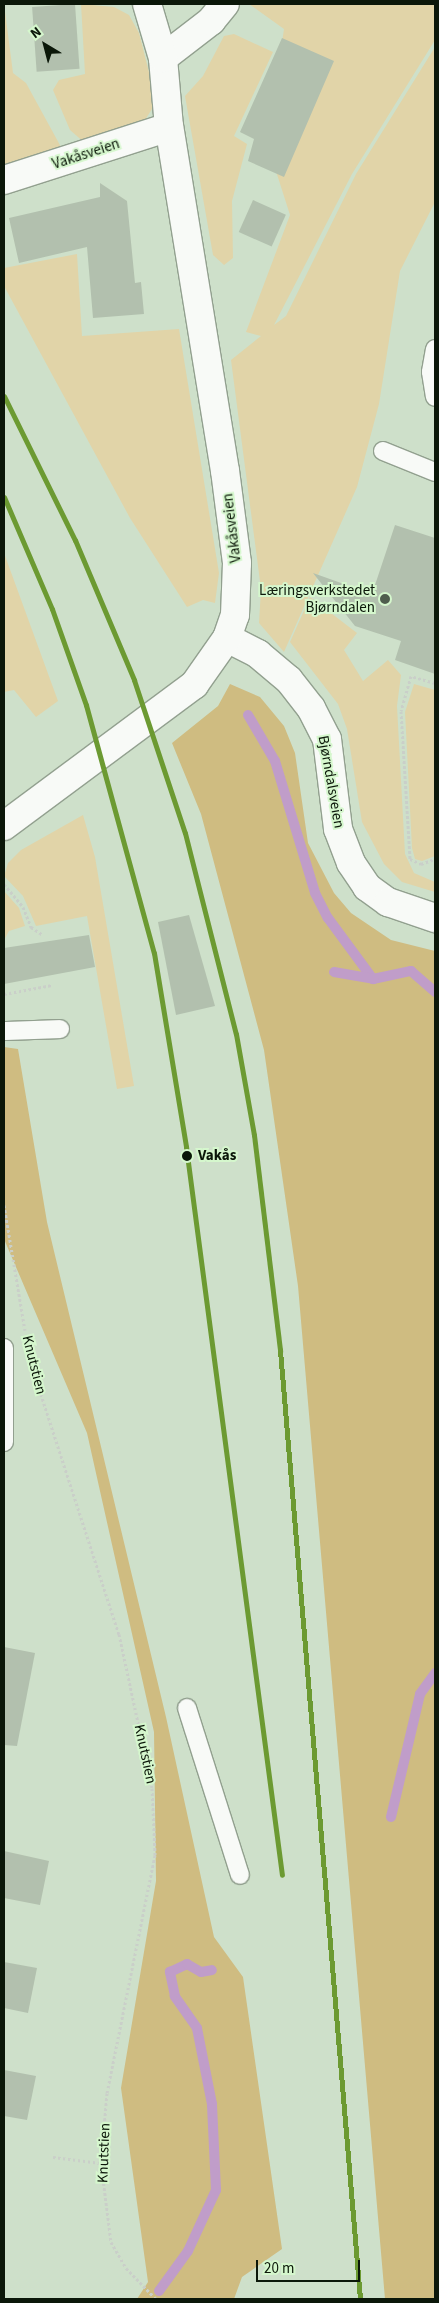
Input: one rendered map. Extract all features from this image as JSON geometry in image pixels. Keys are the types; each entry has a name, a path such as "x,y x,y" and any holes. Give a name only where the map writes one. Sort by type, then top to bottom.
{"street":[{"name":"Vakåsveien","path":"4,826 194,685 227,638 235,615 237,563 169,128 163,58 147,4"},
{"path":"163,58 211,21 226,4"},
{"name":"Vakåsveien","path":"4,180 169,128"},
{"name":"Bjørndalsveien","path":"227,638 258,654 289,680 311,708 327,740 338,830 351,863 367,887 388,902 435,918"}],"lane":[{"path":"435,349 432,372 435,397"},
{"path":"383,451 435,472"},
{"path":"4,1031 60,1029"},
{"path":"4,1348 4,1441"},
{"path":"187,1708 240,1875"}],"path":[{"path":"435,683 411,676 401,711 410,858 421,864 435,859"},
{"path":"4,884 23,906 31,926 43,935"},
{"path":"4,994 52,985"},
{"name":"Knutstien","path":"4,1205 26,1334"},
{"name":"Knutstien","path":"32,1363 119,1634 152,1788 155,1855 107,2093 101,2163 111,2242 156,2299"},
{"path":"53,2157 101,2163"}],"shaded area":[{"path":"4,4 13,73 26,83 61,147 59,153 4,172"},
{"path":"81,4 114,7 129,15 139,33 152,84 152,109 143,123 86,144 70,130 53,90 59,80 85,74"},
{"path":"249,4 435,4 435,40 352,174 274,325 286,316 356,174 435,47 435,202 400,271 379,404 357,487 284,652 259,623 261,589 231,360 261,336 246,332 290,215 267,143 284,29"},
{"path":"234,34 273,52 234,136 247,144 232,201 233,258 224,265 213,255 185,96 203,76 224,36"},
{"path":"77,254 82,336 179,329 219,573 215,603 203,600 187,607 130,518 4,286 4,268"},
{"path":"4,553 58,701 36,717 14,690 4,692"},
{"path":"310,597 357,633 344,650 363,681 388,660 401,675 397,706 405,854 414,873 435,882 435,892 402,882 384,864 362,822 347,729 338,704 290,642"},
{"path":"230,684 260,697 284,726 295,753 308,843 334,893 351,913 391,940 435,951 434,2299 385,2299 298,1286 264,1050 201,814 172,743 218,706"},
{"path":"414,684 435,690 435,856 422,861 415,859 412,848 405,712"},
{"path":"83,815 95,857 134,1086 117,1089 87,916 36,926 23,896 4,876 8,863 21,850"},
{"path":"4,891 19,908 25,926 9,931 4,940"},
{"path":"4,1047 18,1049 47,1222 166,1717 214,1937 243,1977 282,2249 242,2277 234,2299 137,2299 148,2282 121,2088 156,1881 154,1732 87,1433 4,1239"}],"building":[{"path":"75,4 80,69 37,72 32,7"},
{"path":"282,38 334,61 284,177 248,161 254,139 240,132"},
{"path":"100,183 127,201 135,283 141,282 144,314 93,318 87,247 19,263 9,218 100,197"},
{"path":"253,200 286,215 272,247 239,232"},
{"name":"Læringsverkstedet Bjørndalen","path":"395,525 435,538 435,674 395,660 401,641 355,626 313,573 372,594"},
{"path":"189,915 215,1006 176,1015 158,922"},
{"path":"89,935 95,967 4,984 4,948"},
{"path":"4,1647 35,1653 17,1746 4,1745"},
{"path":"4,1851 49,1861 40,1905 4,1898"},
{"path":"4,1962 37,1968 28,2013 4,2008"},
{"path":"4,2070 36,2076 27,2120 4,2116"}],"waterway":[{"path":"248,715 275,761 315,893 328,918 373,979 411,971 435,992"},
{"path":"334,972 373,979"},
{"path":"391,1817 420,1694 435,1673"},
{"path":"159,2291 188,2251 216,2190 212,2104 197,2028 175,1996 170,1972 187,1964 201,1972 212,1970"}],"transit line":[{"path":"4,396 75,540 134,680 185,833 236,1034 254,1135 280,1350 360,2299"},
{"path":"4,497 52,609 86,705 154,953 186,1147 282,1875"}],"place":[{"name":"Læringsverkstedet Bjørndalen","path":"385,599"},
{"name":"Vakås","path":"187,1156"}]}
